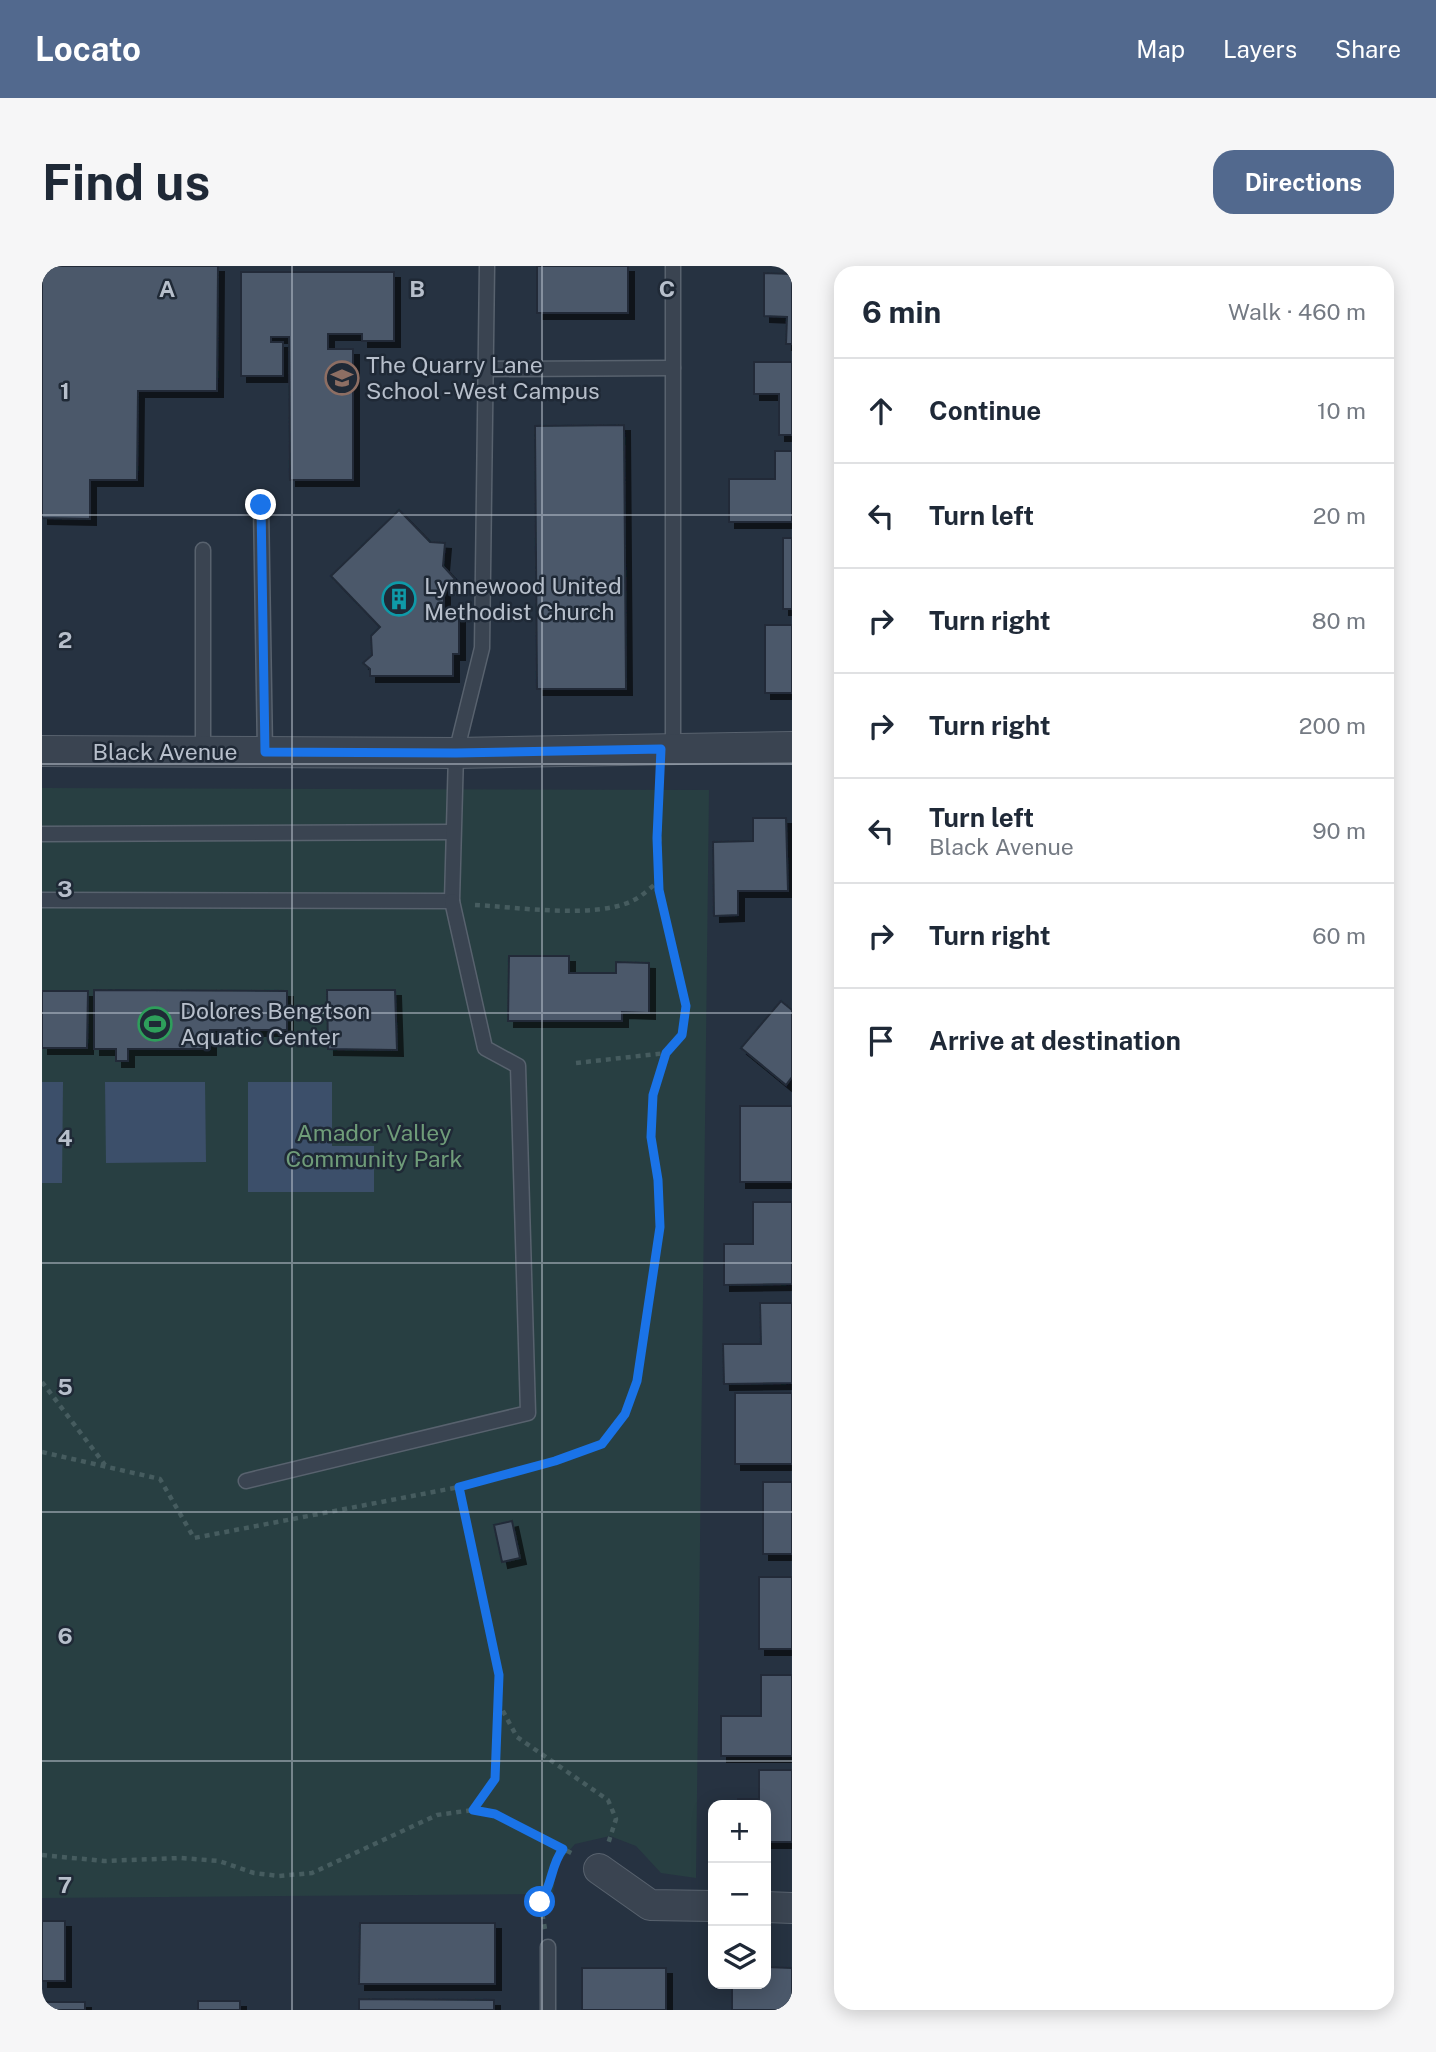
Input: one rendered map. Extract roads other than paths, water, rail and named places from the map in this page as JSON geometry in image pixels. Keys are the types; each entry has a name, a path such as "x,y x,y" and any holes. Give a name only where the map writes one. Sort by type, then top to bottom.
{"street":[{"name":"Black Avenue","path":"42,751 456,753 792,747"},
{"path":"599,1869 650,1905 708,1906"},
{"path":"771,1907 792,1908"}],"lane":[{"path":"246,1481 528,1413 518,1066 485,1048 457,903 453,832 456,753 482,648 487,266"},
{"path":"667,749 673,266"},
{"path":"486,369 673,368"},
{"path":"261,505 265,752"},
{"path":"203,550 203,752"},
{"path":"42,834 453,832"},
{"path":"42,900 457,903"},
{"path":"548,1947 548,2010"}],"water":[{"path":"42,1082 63,1082 62,1183 42,1183"},
{"path":"105,1082 205,1082 206,1162 106,1163"},
{"path":"248,1082 332,1082 332,1146 374,1146 374,1192 248,1192"}],"place":[{"name":"The Quarry Lane School - West Campus","path":"342,378"},
{"name":"Lynnewood United Methodist Church","path":"399,599"},
{"name":"Dolores Bengtson Aquatic Center","path":"155,1024"}],"park label":[{"name":"Amador Valley Community Park","path":"374,1146"}]}
